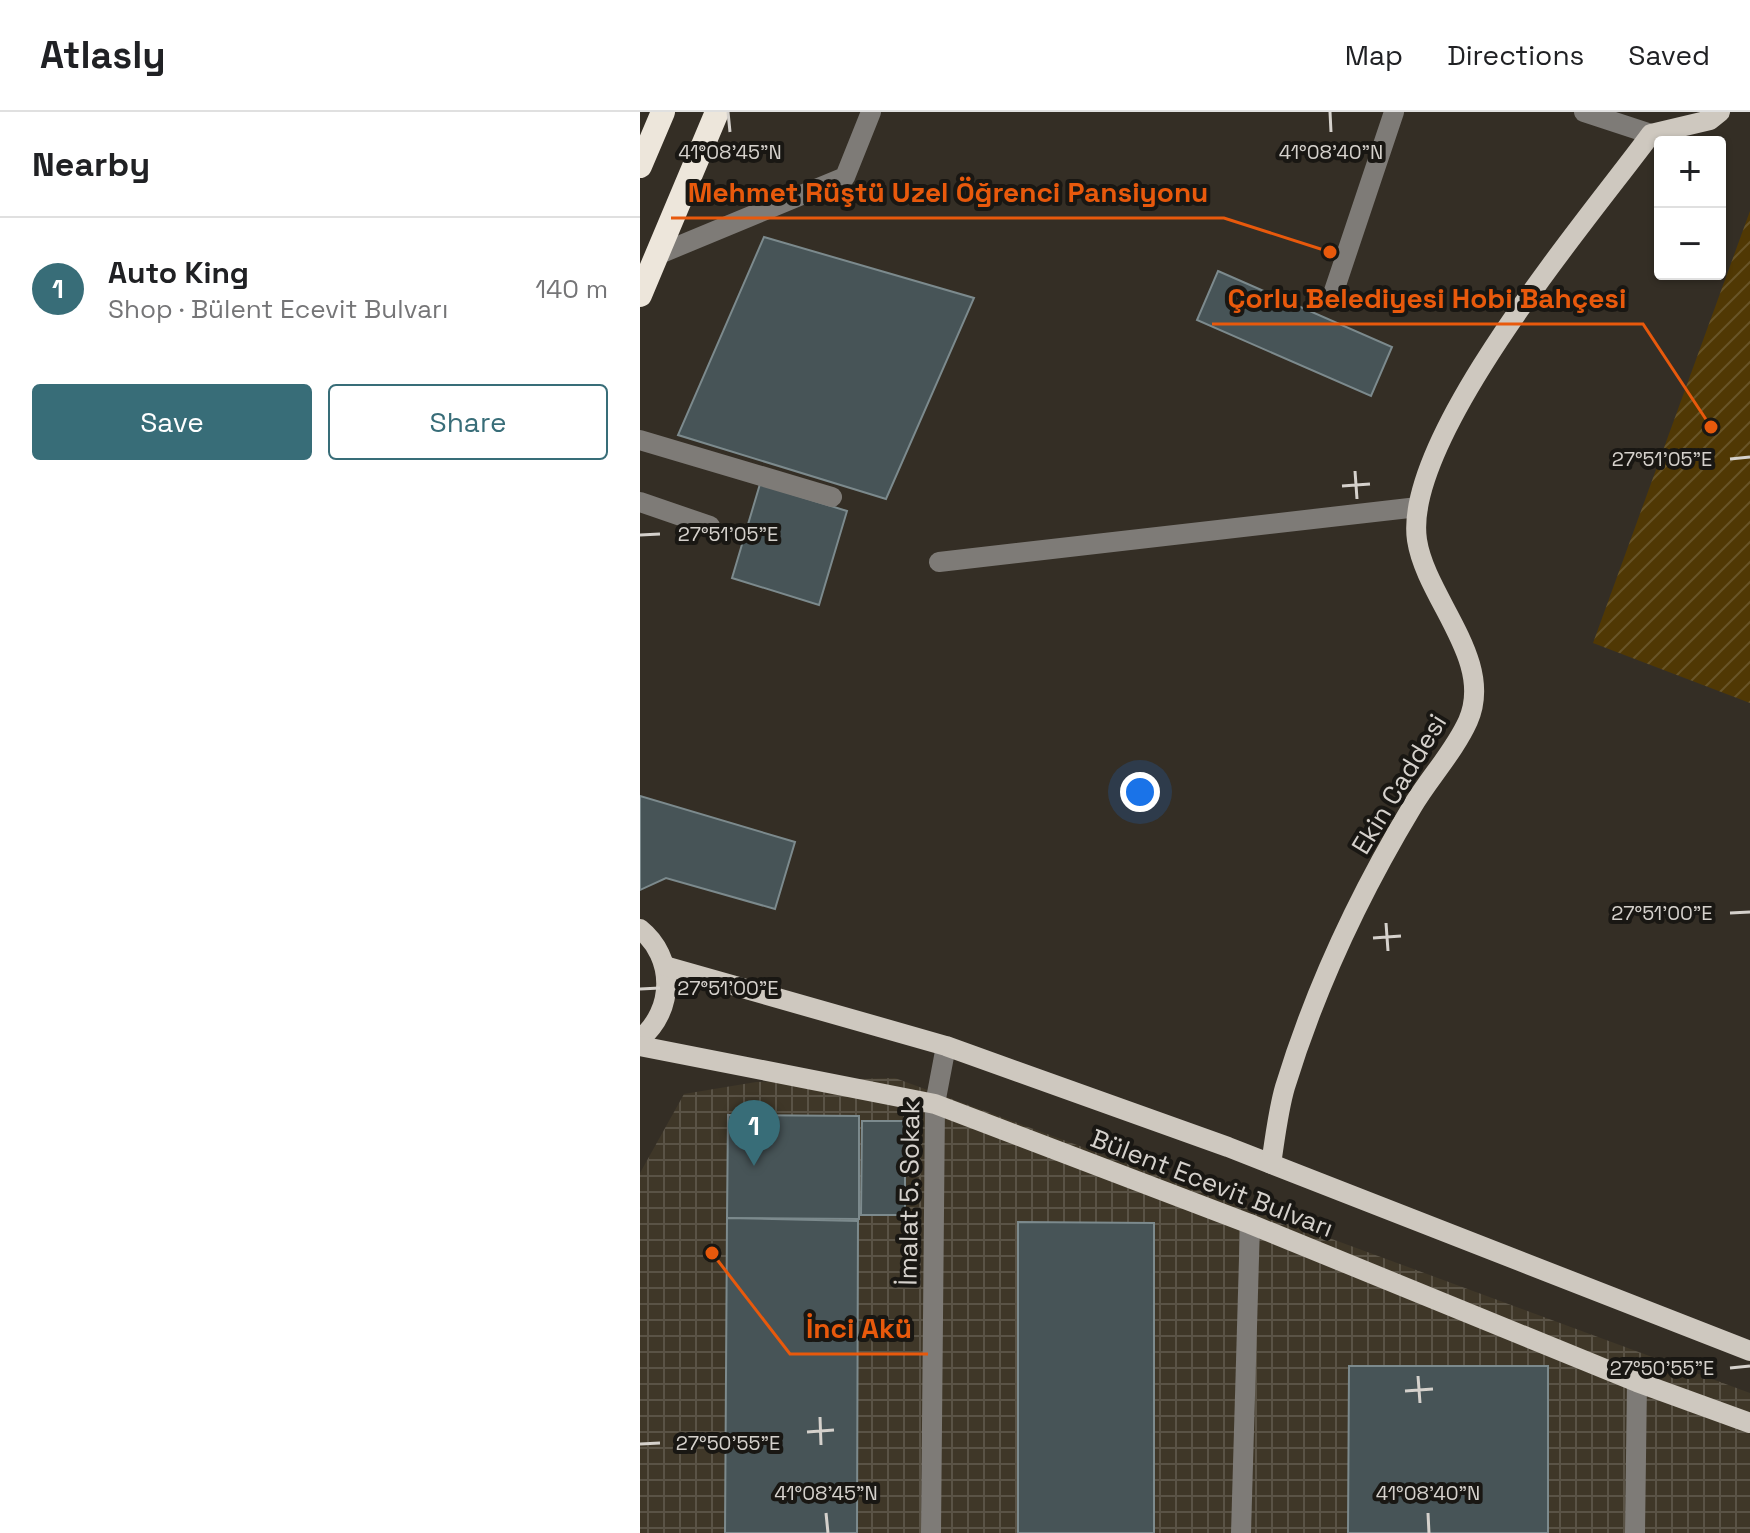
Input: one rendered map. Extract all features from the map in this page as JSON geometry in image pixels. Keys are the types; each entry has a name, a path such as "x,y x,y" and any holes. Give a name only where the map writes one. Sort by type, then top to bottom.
{"highway":[{"path":"640,166 663,112"},
{"path":"640,295 717,112"}],"main road":[{"path":"1651,134 1710,120 1720,112"},
{"name":"Ekin Caddesi","path":"1271,1164 1284,1090 1348,924 1412,806 1468,722 1474,702 1473,678 1464,650 1424,567 1417,539 1418,507 1447,426 1484,360 1651,134"},
{"path":"640,929 658,948 665,966 667,992 662,1011 640,1039"},
{"path":"665,966 946,1046 1271,1164 1750,1351"},
{"name":"Bülent Ecevit Bulvarı","path":"640,1046 935,1104 1250,1224 1637,1382 1750,1423"}],"street":[{"path":"657,255 845,177 871,112"},
{"path":"1334,291 1394,112"},
{"path":"1584,112 1651,134"},
{"path":"640,440 832,497"},
{"path":"640,502 710,526"},
{"path":"939,562 1418,507"},
{"name":"İmalat 5. Sokak","path":"931,1533 935,1104 946,1046"},
{"path":"1241,1533 1250,1224"},
{"path":"1635,1533 1637,1382"}],"shaded area":[{"path":"1750,211 1750,703 1593,643"},
{"path":"895,1078 1750,1393 1750,1533 640,1533 640,1173 684,1094 756,1082"}],"building":[{"path":"764,237 974,298 886,499 678,435"},
{"path":"1218,271 1392,347 1371,396 1197,320"},
{"path":"760,484 847,511 819,605 732,578"},
{"path":"640,796 795,842 775,909 666,878 640,890"},
{"path":"728,1115 859,1116 859,1219 727,1218"},
{"path":"862,1121 905,1121 905,1215 861,1215"},
{"path":"727,1218 858,1221 857,1533 725,1533"},
{"path":"1018,1222 1154,1223 1154,1533 1018,1533"},
{"path":"1349,1366 1548,1366 1548,1533 1348,1533"}],"place":[{"name":"Mehmet Rüştü Uzel Öğrenci Pansiyonu","path":"1330,252"},
{"name":"Çorlu Belediyesi Hobi Bahçesi","path":"1711,427"},
{"name":"Auto King","path":"754,1166"},
{"name":"İnci Akü","path":"712,1253"}]}
